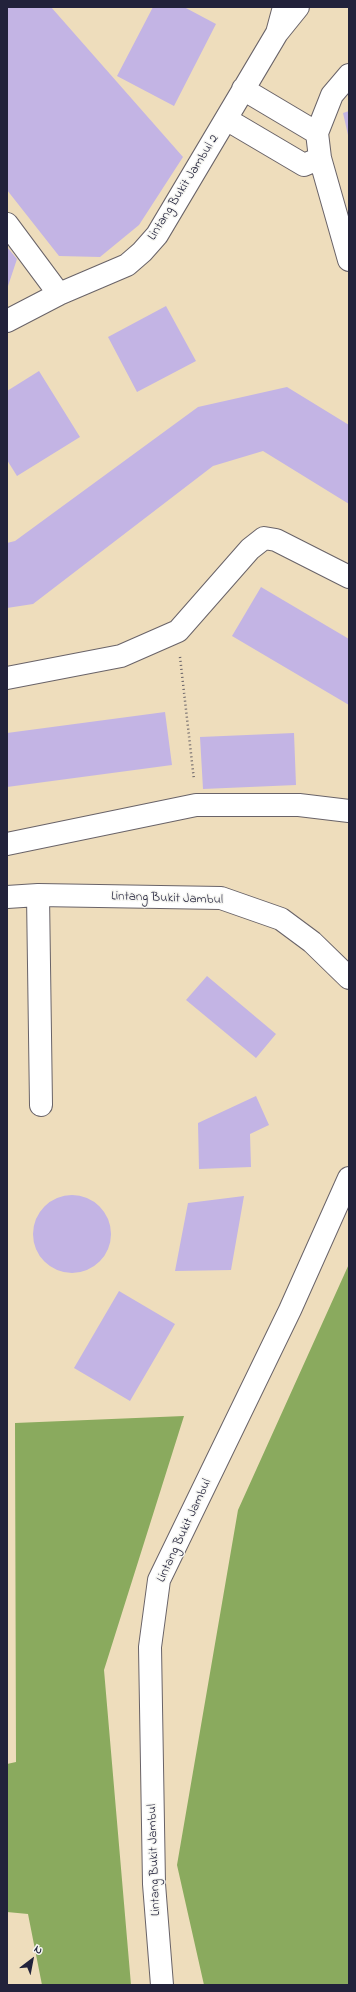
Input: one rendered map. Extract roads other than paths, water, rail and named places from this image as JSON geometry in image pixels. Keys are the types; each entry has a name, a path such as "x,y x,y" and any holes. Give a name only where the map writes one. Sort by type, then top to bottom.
{"street":[{"name":"Lintang Bukit Jambul 2","path":"277,33 284,7"},
{"name":"Lintang Bukit Jambul 2","path":"7,321 59,294 127,265 142,252 157,235 277,33 298,7"},
{"path":"349,75 332,95 317,133 320,158 349,260"},
{"path":"243,89 317,133"},
{"path":"226,119 304,165 320,158"},
{"path":"7,224 59,294"},
{"path":"7,678 121,656 178,631 250,549 264,538 276,540 349,577"},
{"path":"7,844 196,805 300,805 349,811"},
{"path":"38,895 41,1105"},
{"name":"Lintang Bukit Jambul","path":"7,897 38,895 221,898 281,919 312,942 346,973 349,978"},
{"name":"Lintang Bukit Jambul","path":"162,1985 154,1884 150,1647 160,1580 290,1310 349,1178"}]}
